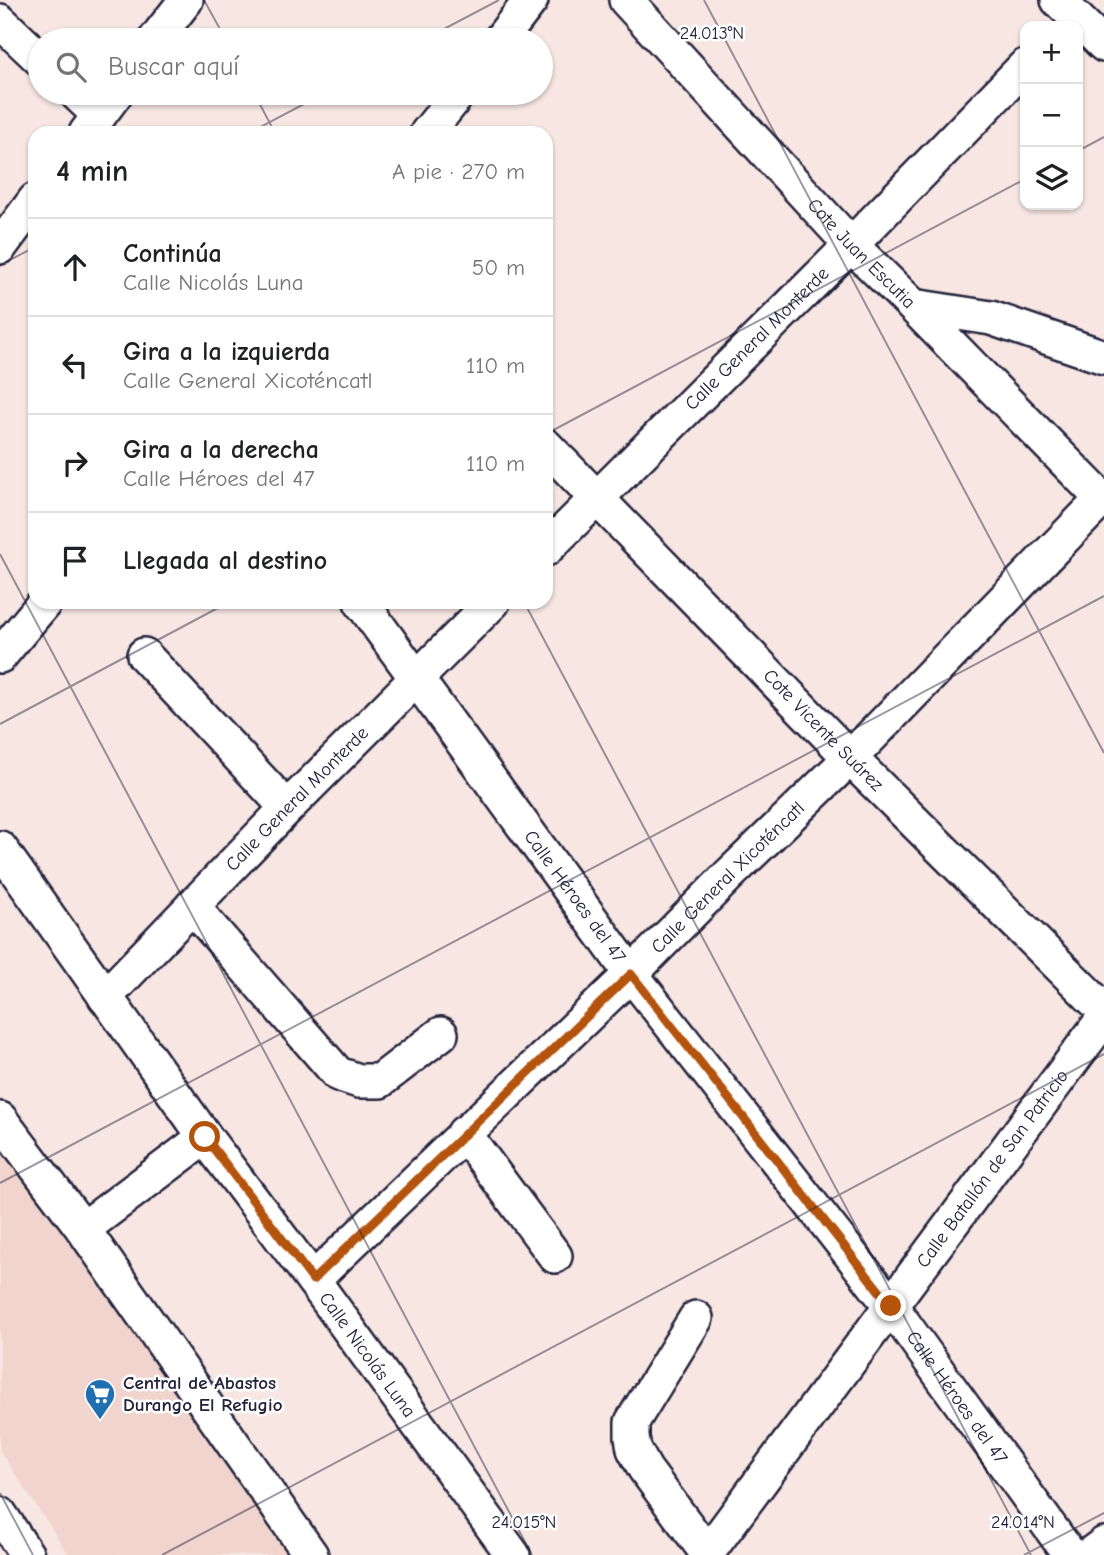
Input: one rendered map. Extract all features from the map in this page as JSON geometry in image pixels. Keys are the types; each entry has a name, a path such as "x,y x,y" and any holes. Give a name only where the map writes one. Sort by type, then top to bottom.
{"street":[{"path":"164,28 186,0"},
{"path":"509,28 531,0"},
{"name":"Cote Juan Escutia","path":"626,0 851,245 1103,499"},
{"path":"1072,10 1104,45"},
{"path":"0,21 28,48"},
{"name":"Calle General Monterde","path":"553,542 851,245 1020,71"},
{"path":"433,126 449,105"},
{"path":"0,247 28,209"},
{"path":"913,306 991,318 1104,357"},
{"name":"Cote Vicente Suárez","path":"553,453 850,758 1104,1010"},
{"name":"Calle General Xicoténcatl","path":"313,1280 631,974 850,758 1103,499"},
{"path":"0,656 39,609"},
{"name":"Calle Héroes del 47","path":"366,609 631,974 891,1306 1070,1555"},
{"name":"Calle General Monterde","path":"105,997 287,808 486,609"},
{"path":"144,655 287,808"},
{"name":"Calle Nicolás Luna","path":"0,848 205,1137 313,1280 513,1555"},
{"path":"192,906 338,1074 359,1081 380,1081 441,1034"},
{"name":"Calle Batallón de San Patricio","path":"706,1554 1104,1018"},
{"path":"0,1119 83,1229 311,1555"},
{"path":"464,1133 555,1256"},
{"path":"83,1229 205,1137"},
{"path":"696,1318 632,1422 632,1437 634,1449 645,1469 706,1554"},
{"path":"0,1514 27,1555"},
{"path":"1089,1555 1104,1544"}],"shaded area":[{"name":"Central de Abastos Durango El Refugio","path":"0,1097 300,1555 69,1555 0,1451"}],"place":[{"name":"Central de Abastos Durango El Refugio","path":"100,1421"}],"route":[{"path":"205,1137 313,1280 631,974 891,1306"}]}
